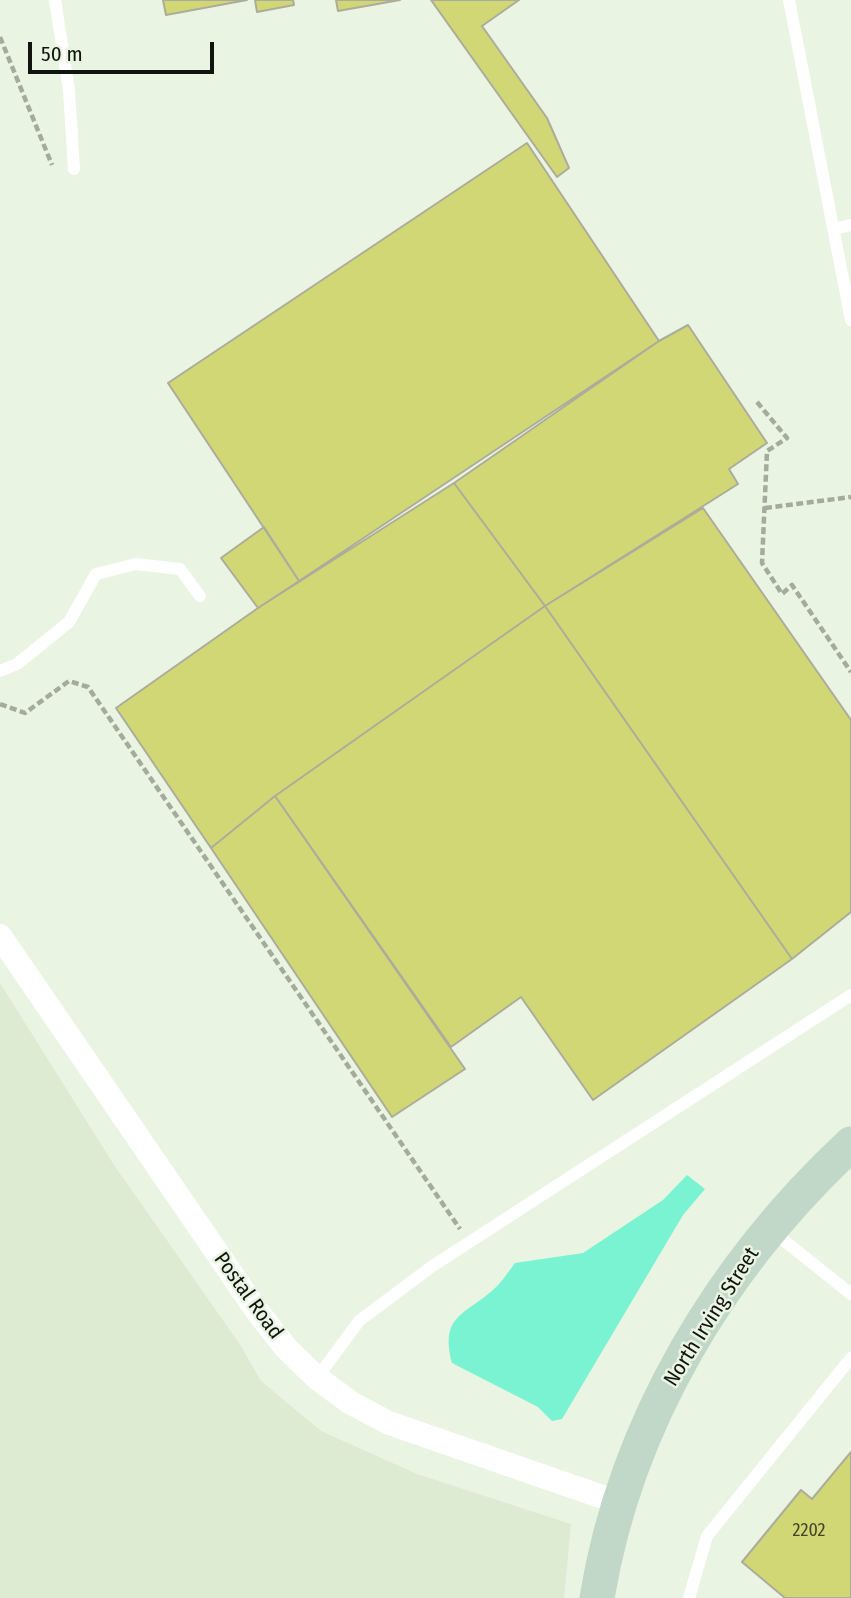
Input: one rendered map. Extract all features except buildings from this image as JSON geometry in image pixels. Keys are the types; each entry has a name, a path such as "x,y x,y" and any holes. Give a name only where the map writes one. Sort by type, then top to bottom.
{"street":[{"name":"Postal Road","path":"0,936 257,1311 286,1348 317,1378 351,1403 388,1423 620,1503"},
{"name":"North Irving Street","path":"597,1598 620,1503 643,1440 683,1355 726,1286 770,1229 811,1182 851,1144"}],"lane":[{"path":"55,0 69,90 74,169"},
{"path":"789,0 851,320"},
{"path":"833,229 851,225"},
{"path":"0,671 17,664 69,622 96,574 136,564 180,569 200,596"},
{"path":"317,1378 359,1321 468,1241 851,995"},
{"path":"770,1229 851,1294"},
{"path":"689,1598 707,1535 851,1358"}],"path":[{"path":"0,37 52,165"},
{"path":"757,402 787,438 767,451 761,537 762,563 782,594 792,585 851,671"},
{"path":"765,508 851,497"},
{"path":"0,704 25,713 69,681 88,687 468,1241"}],"shaded area":[{"path":"0,983 114,1165 241,1346 261,1381 321,1431 417,1474 571,1524 564,1598 0,1598"},
{"path":"687,1175 705,1189 683,1215 562,1419 552,1421 538,1407 452,1363 449,1335 457,1318 497,1286 515,1263 583,1253 663,1200"}]}
